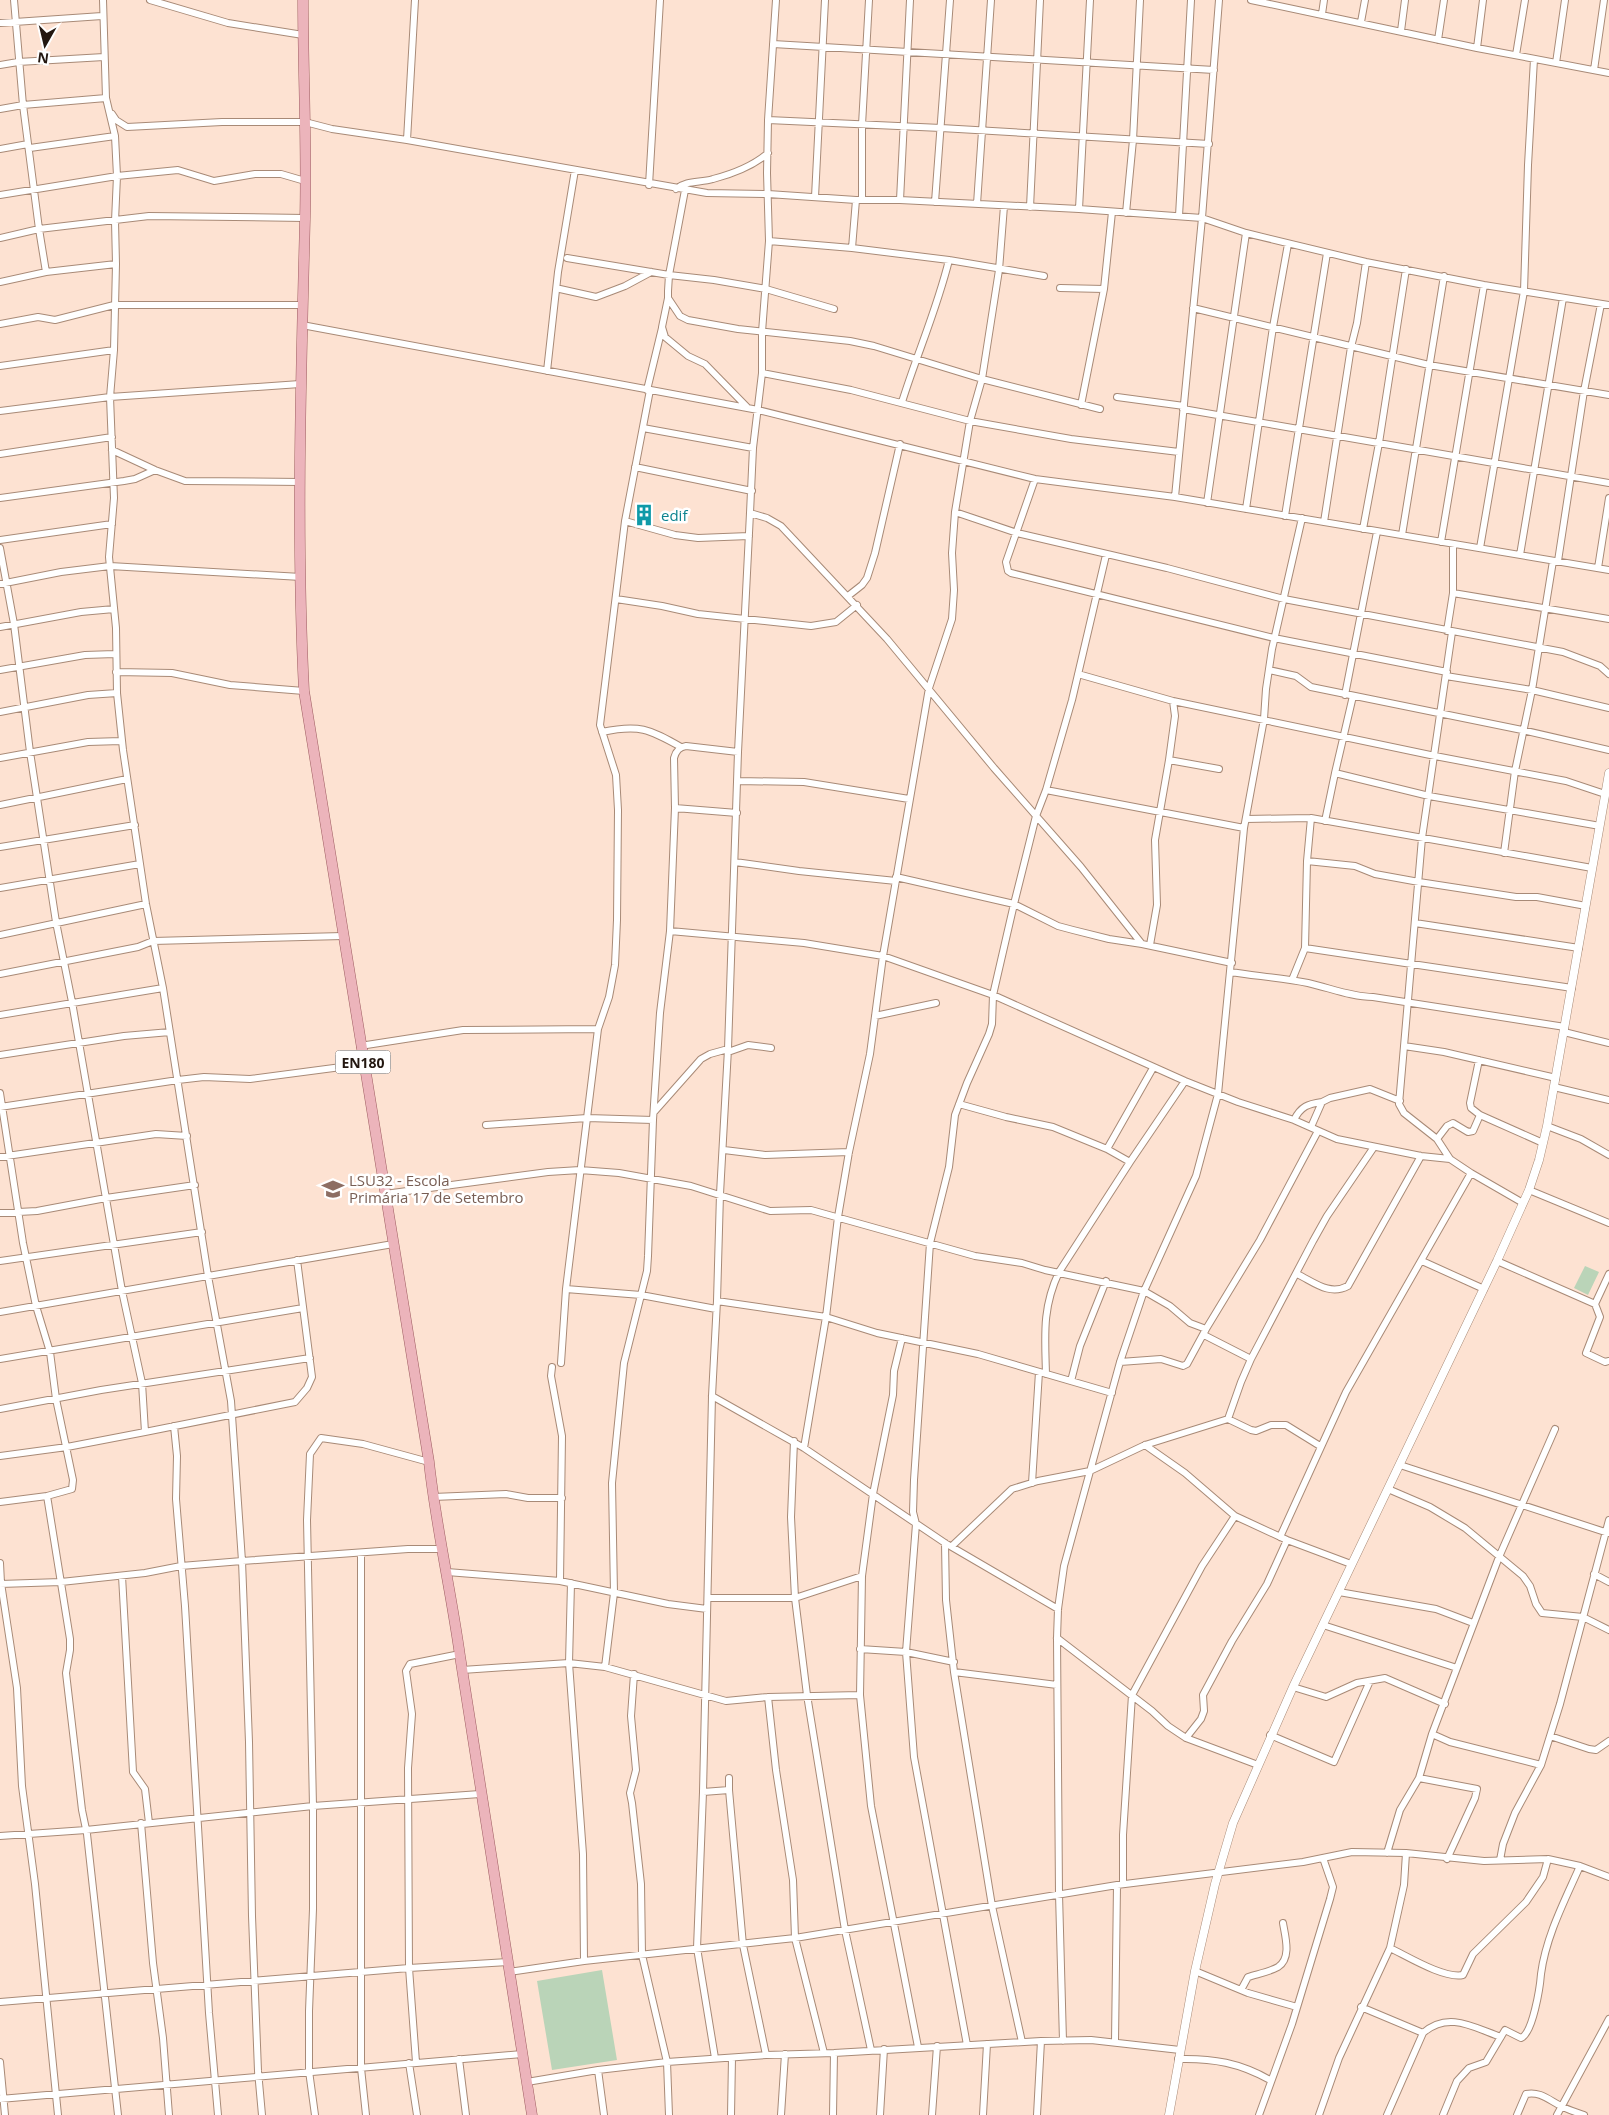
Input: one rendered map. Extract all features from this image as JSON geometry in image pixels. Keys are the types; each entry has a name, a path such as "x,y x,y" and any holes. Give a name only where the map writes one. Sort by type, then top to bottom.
{"main road":[{"name":"EN180","path":"303,0 306,122 300,384 302,482 300,577 304,690 360,1046 429,1462 433,1497 447,1572 480,1794 532,2115"}],"street":[{"path":"14,0 23,105 46,272"},
{"path":"103,0 106,98 115,136 118,176 115,221 114,350 110,397 113,482 110,566 114,609 117,693 121,740 146,904 163,988 208,1276 232,1415 242,1560 250,1742 254,1980 258,2077 262,2115"},
{"path":"150,0 228,23 303,35"},
{"path":"407,140 415,0"},
{"path":"649,184 660,0"},
{"path":"715,2058 697,1948 703,1792 712,1396 720,1194 724,1150 738,752 753,448 762,372 762,332 769,240 768,120 776,0"},
{"path":"815,197 825,0"},
{"path":"852,248 859,200 869,0"},
{"path":"900,200 910,0"},
{"path":"935,202 950,0"},
{"path":"977,204 991,0"},
{"path":"1030,206 1040,0"},
{"path":"1079,209 1090,0"},
{"path":"1126,213 1133,140 1140,0"},
{"path":"1179,216 1191,0"},
{"path":"1175,497 1202,218 1219,0"},
{"path":"1251,0 1280,2 1322,14 1401,30 1438,40 1609,73"},
{"path":"1322,14 1324,0"},
{"path":"1361,22 1365,0"},
{"path":"1401,30 1405,0"},
{"path":"1438,40 1444,0"},
{"path":"1477,48 1483,0"},
{"path":"1516,55 1525,0"},
{"path":"1556,63 1565,0"},
{"path":"1594,70 1604,0"},
{"path":"0,22 102,16"},
{"path":"773,44 1214,70"},
{"path":"0,65 18,62 104,57"},
{"path":"1480,548 1524,291 1534,59"},
{"path":"0,109 23,105 106,98"},
{"path":"108,107 116,120 127,127 222,122 306,122 332,129 407,140 707,193 1030,206 1202,218 1246,233 1366,262 1484,285 1609,305"},
{"path":"768,120 1208,144"},
{"path":"0,149 115,136"},
{"path":"676,189 683,183 712,179 751,165 758,162 768,153"},
{"path":"751,165 760,167 767,173"},
{"path":"0,195 118,176 178,170 214,181 255,174 280,174 305,181"},
{"path":"547,371 558,272 575,170"},
{"path":"561,1363 566,1289 598,1029 609,997 615,964 618,810 616,775 600,725 625,521 668,298 669,275 685,190"},
{"path":"804,1448 826,1317 838,1217 849,1152 870,1054 883,956 909,799 929,688 954,609 952,553 955,512 970,421 982,379 999,270 1004,206"},
{"path":"1081,405 1104,290 1112,212"},
{"path":"0,238 39,229 149,216 305,218"},
{"path":"1207,503 1246,233"},
{"path":"769,240 949,260 999,270 1044,276"},
{"path":"1246,509 1273,327 1288,244"},
{"path":"1285,516 1327,253"},
{"path":"567,258 766,289 834,309"},
{"path":"902,402 916,358 941,294 949,260"},
{"path":"1324,522 1366,262"},
{"path":"0,282 46,272 116,264"},
{"path":"1363,529 1379,443 1406,269"},
{"path":"560,289 596,297 626,286 651,272"},
{"path":"1402,535 1444,276"},
{"path":"1441,542 1484,285"},
{"path":"1060,288 1104,290"},
{"path":"668,298 680,316 688,320 762,332 850,341 916,358 982,379 1100,409"},
{"path":"1520,555 1533,470 1564,298"},
{"path":"1504,853 1522,730 1532,690 1545,608 1572,476 1584,391 1601,304"},
{"path":"0,324 38,316 55,320 114,305 302,305"},
{"path":"1193,308 1429,365 1609,395"},
{"path":"302,326 747,407 1035,479 1175,497 1609,570"},
{"path":"662,327 662,332 670,342 688,356 705,364 747,407"},
{"path":"0,366 114,350"},
{"path":"762,372 851,390 902,402 912,407 936,410 970,421 1072,438 1179,452"},
{"path":"0,411 110,397 300,384"},
{"path":"1117,397 1184,407 1220,416 1416,449 1454,458 1609,483"},
{"path":"643,428 753,448"},
{"path":"0,454 112,437"},
{"path":"848,596 862,585 867,578 875,552 900,444"},
{"path":"112,450 155,470 185,481 302,482"},
{"path":"635,467 752,491"},
{"path":"0,498 135,479 155,470"},
{"path":"1035,479 1006,562 1008,571 1011,573 1096,596 1274,638 1532,690 1609,708"},
{"path":"1598,568 1609,498"},
{"path":"750,512 767,518 781,526 857,605 1081,867 1142,944"},
{"path":"955,512 1017,533 1167,568 1284,599 1576,656 1600,666 1609,674"},
{"path":"1062,2040 1057,1638 1058,1609 1064,1566 1120,1362 1144,1291 1196,1176 1218,1094 1244,828 1264,720 1274,638 1302,518"},
{"path":"625,521 675,535 698,538 749,536"},
{"path":"0,540 112,524"},
{"path":"1345,695 1378,532"},
{"path":"1453,544 1453,593 1447,674 1422,838 1410,963 1400,1107 1404,1113 1437,1139 1450,1159 1523,1203"},
{"path":"0,548 3,583 14,624 49,880 122,1291 142,1383 145,1432"},
{"path":"967,2045 914,1756 906,1652 916,1524 913,1512 914,1480 930,1243 949,1167 955,1114 990,1034 993,995 1014,904 1036,816 1046,790 1078,674 1106,555"},
{"path":"3,583 110,566 300,577"},
{"path":"1453,593 1609,619"},
{"path":"616,599 698,614 811,626 836,622 857,605"},
{"path":"0,627 81,612 114,609"},
{"path":"0,670 85,655 115,654"},
{"path":"1269,670 1296,676 1309,687 1522,730 1609,750"},
{"path":"116,672 172,673 230,685 304,690"},
{"path":"1078,674 1173,701 1434,756 1515,771 1566,782 1605,794"},
{"path":"0,712 88,695 117,693"},
{"path":"1326,821 1353,696"},
{"path":"1150,946 1157,905 1154,854 1175,716 1173,701"},
{"path":"602,732 624,727 641,728 654,732 682,747 738,752"},
{"path":"0,758 88,742 121,740"},
{"path":"605,1666 614,1593 612,1483 624,1363 641,1295 648,1256 650,1179 660,1013 670,931 675,808 674,758 676,752 682,747"},
{"path":"1169,760 1219,769"},
{"path":"1335,773 1429,796 1600,826"},
{"path":"1172,2114 1179,2054 1195,1971 1219,1871 1233,1823 1270,1736 1484,1289 1529,1190 1544,1143 1609,773"},
{"path":"0,805 127,779"},
{"path":"738,781 804,782 909,799"},
{"path":"1046,790 1244,828"},
{"path":"675,808 737,813"},
{"path":"1246,819 1312,818 1592,868"},
{"path":"1292,980 1305,948 1307,861 1312,818"},
{"path":"0,846 135,825"},
{"path":"1307,861 1355,866 1375,874 1419,882 1516,897 1536,897 1586,906"},
{"path":"735,862 799,871 896,879 1014,904 1058,926 1073,930 1110,939 1232,962"},
{"path":"0,888 140,864"},
{"path":"0,935 146,904"},
{"path":"1415,923 1579,948"},
{"path":"670,931 804,943 883,956 993,995 1153,1068 1218,1094 1294,1120 1337,1140 1421,1156 1450,1159"},
{"path":"0,974 138,948 153,941 343,936"},
{"path":"1305,948 1572,988"},
{"path":"1230,972 1292,980 1339,990 1356,996 1374,997 1565,1030 1609,1043"},
{"path":"0,1015 163,988"},
{"path":"875,1016 936,1002"},
{"path":"360,1046 463,1030 598,1029"},
{"path":"0,1056 124,1036 170,1032"},
{"path":"486,1125 587,1118 654,1116 701,1059 710,1054 748,1045 771,1048"},
{"path":"1404,1046 1444,1052 1556,1078"},
{"path":"1479,1060 1470,1103 1471,1108 1480,1115 1544,1143"},
{"path":"1,1107 178,1080 204,1077 250,1079 364,1064"},
{"path":"1107,1149 1153,1068"},
{"path":"1046,1374 1047,1304 1050,1290 1059,1272 1130,1162 1185,1081"},
{"path":"1554,1088 1609,1100"},
{"path":"1294,1120 1298,1111 1304,1105 1322,1102 1330,1098 1365,1089 1376,1090 1400,1101"},
{"path":"0,1093 26,1257 36,1306 50,1352 56,1399 74,1486 72,1489 47,1496 0,1502"},
{"path":"1311,1127 1322,1102"},
{"path":"959,1104 1053,1127 1107,1149 1130,1162"},
{"path":"1437,1139 1447,1126 1453,1123 1468,1132 1474,1131 1480,1115"},
{"path":"1547,1126 1581,1139 1609,1155"},
{"path":"1120,1362 1161,1359 1185,1366 1260,1240 1318,1131"},
{"path":"0,1157 156,1134 187,1136"},
{"path":"1228,1419 1251,1359 1327,1216 1374,1147"},
{"path":"724,1150 765,1155 849,1152"},
{"path":"1297,1274 1328,1290 1341,1290 1348,1286 1421,1156"},
{"path":"385,1194 548,1172 580,1170 619,1173 691,1186 770,1211 811,1210 975,1256 1022,1263 1144,1291 1170,1306 1190,1323 1251,1359"},
{"path":"1280,1536 1346,1392 1471,1173"},
{"path":"0,1213 37,1211 106,1198 194,1185"},
{"path":"1529,1190 1609,1223"},
{"path":"0,1261 202,1232"},
{"path":"0,1312 393,1244"},
{"path":"0,1456 67,1447 295,1402 310,1383 310,1358 297,1260"},
{"path":"1422,1261 1484,1289"},
{"path":"1497,1261 1595,1304 1600,1317 1586,1353 1609,1362"},
{"path":"1595,1304 1609,1274"},
{"path":"1071,1381 1085,1330 1106,1282"},
{"path":"566,1289 641,1295 716,1309"},
{"path":"717,1300 826,1317 902,1338 978,1354 1112,1393"},
{"path":"0,1359 303,1308"},
{"path":"902,1338 894,1370 893,1395 873,1494 862,1576 860,1696 871,1806 918,2047"},
{"path":"0,1409 142,1383 310,1358"},
{"path":"552,1367 551,1376 562,1436 560,1581"},
{"path":"1032,1483 1038,1372"},
{"path":"712,1396 794,1441 945,1543 1058,1609"},
{"path":"952,1546 1012,1489 1090,1471 1145,1445 1228,1419 1256,1431 1271,1425 1286,1425 1320,1446"},
{"path":"174,1426 177,1456 176,1499 214,2081 218,2115"},
{"path":"1387,1854 1400,1810 1419,1778 1432,1734 1445,1704 1473,1623 1499,1557 1555,1429"},
{"path":"315,2115 309,2071 313,1909 313,1806 307,1520 310,1454 321,1438 363,1444 429,1462"},
{"path":"794,1441 790,1517 795,1598 807,1696 846,1930 871,2050"},
{"path":"1145,1445 1186,1473 1235,1516 1287,1540 1351,1564"},
{"path":"1400,1464 1607,1533"},
{"path":"1388,1489 1430,1507 1465,1528 1527,1581 1536,1604 1542,1613 1583,1617 1609,1630"},
{"path":"433,1497 506,1494 528,1498 562,1498"},
{"path":"47,1496 70,1639 66,1673 86,1830 118,2115"},
{"path":"1115,2042 1120,1885 1132,1694 1202,1566 1235,1516"},
{"path":"1500,1860 1503,1844 1515,1813 1541,1765 1560,1704 1609,1520"},
{"path":"1186,1738 1203,1715 1204,1695 1232,1641 1267,1584 1287,1540"},
{"path":"945,1543 946,1600 954,1672 992,1906 1022,2042"},
{"path":"0,1584 62,1582 242,1560 443,1548"},
{"path":"362,1553 361,2068 366,2115"},
{"path":"0,1563 0,1584 17,1688 22,1786 29,1834 58,2115"},
{"path":"447,1572 560,1581 668,1604 707,1609"},
{"path":"1594,1574 1609,1582"},
{"path":"122,1576 133,1772 145,1789 149,1822"},
{"path":"708,1598 795,1598 862,1576"},
{"path":"571,1583 569,1663 583,1854 584,1961"},
{"path":"1339,1592 1436,1609 1473,1623"},
{"path":"1324,1625 1457,1668"},
{"path":"1057,1638 1132,1694 1168,1726 1186,1738 1258,1765"},
{"path":"860,1649 906,1652 954,1662"},
{"path":"417,2115 412,2062 409,1968 408,1768 412,1714 406,1669 410,1664 460,1654"},
{"path":"462,1670 569,1663 605,1666 726,1701 768,1697 860,1696"},
{"path":"954,1672 1057,1685"},
{"path":"634,1674 631,1716 636,1770 630,1793 641,1884 642,1955 667,2062 669,2115"},
{"path":"1293,1687 1326,1697 1357,1683 1385,1678 1445,1704"},
{"path":"1270,1736 1334,1762 1370,1681"},
{"path":"768,1697 776,1770 793,1880 795,1938 824,2053"},
{"path":"1432,1734 1450,1742 1541,1765"},
{"path":"1550,1736 1596,1750 1609,1741"},
{"path":"729,1778 743,1944 766,2055"},
{"path":"1419,1778 1478,1788 1447,1859"},
{"path":"703,1792 729,1790"},
{"path":"0,1836 86,1830 313,1806 480,1794"},
{"path":"141,1823 156,1988 163,2038 168,2115"},
{"path":"0,2002 409,1968 509,1967 743,1944 846,1930 1059,1894 1323,1858 1352,1852 1406,1853 1447,1859 1484,1861 1548,1858 1580,1866 1609,1877"},
{"path":"1319,2115 1338,2058 1390,1948 1404,1885 1406,1853"},
{"path":"1259,2115 1297,2008 1333,1887 1323,1858"},
{"path":"1390,1948 1436,1969 1457,1976 1463,1975 1473,1954 1526,1902 1543,1877 1548,1858"},
{"path":"1443,2115 1458,2080 1469,2068 1486,2062 1507,2030 1521,2038 1526,2033 1538,1996 1551,1934 1580,1866"},
{"path":"1241,1990 1248,1978 1278,1967 1282,1962 1287,1945 1283,1923"},
{"path":"1195,1971 1241,1990 1297,2008"},
{"path":"1361,2008 1423,2034"},
{"path":"1557,2115 1609,2019"},
{"path":"1387,2115 1423,2034 1433,2024 1457,2022 1501,2037"},
{"path":"527,2082 598,2070 715,2058 1062,2040 1115,2042 1210,2059 1246,2068 1270,2080"},
{"path":"1038,2115 1041,2041"},
{"path":"983,2115 987,2044"},
{"path":"932,2115 937,2046"},
{"path":"880,2115 884,2049"},
{"path":"833,2115 834,2053"},
{"path":"2,2098 522,2054"},
{"path":"781,2115 785,2054"},
{"path":"731,2115 732,2058"},
{"path":"459,2059 466,2115"},
{"path":"0,2062 5,2115"},
{"path":"598,2070 604,2115"},
{"path":"1517,2115 1526,2094 1530,2093 1544,2096 1561,2106 1584,2115"}],"green space":[{"path":"1585,1266 1599,1272 1588,1295 1574,1288"},
{"path":"602,1970 617,2060 552,2070 537,1981"}],"place":[{"name":"edif","path":"644,515"},
{"name":"LSU32 - Escola Primária 17 de Setembro","path":"333,1189"}]}
